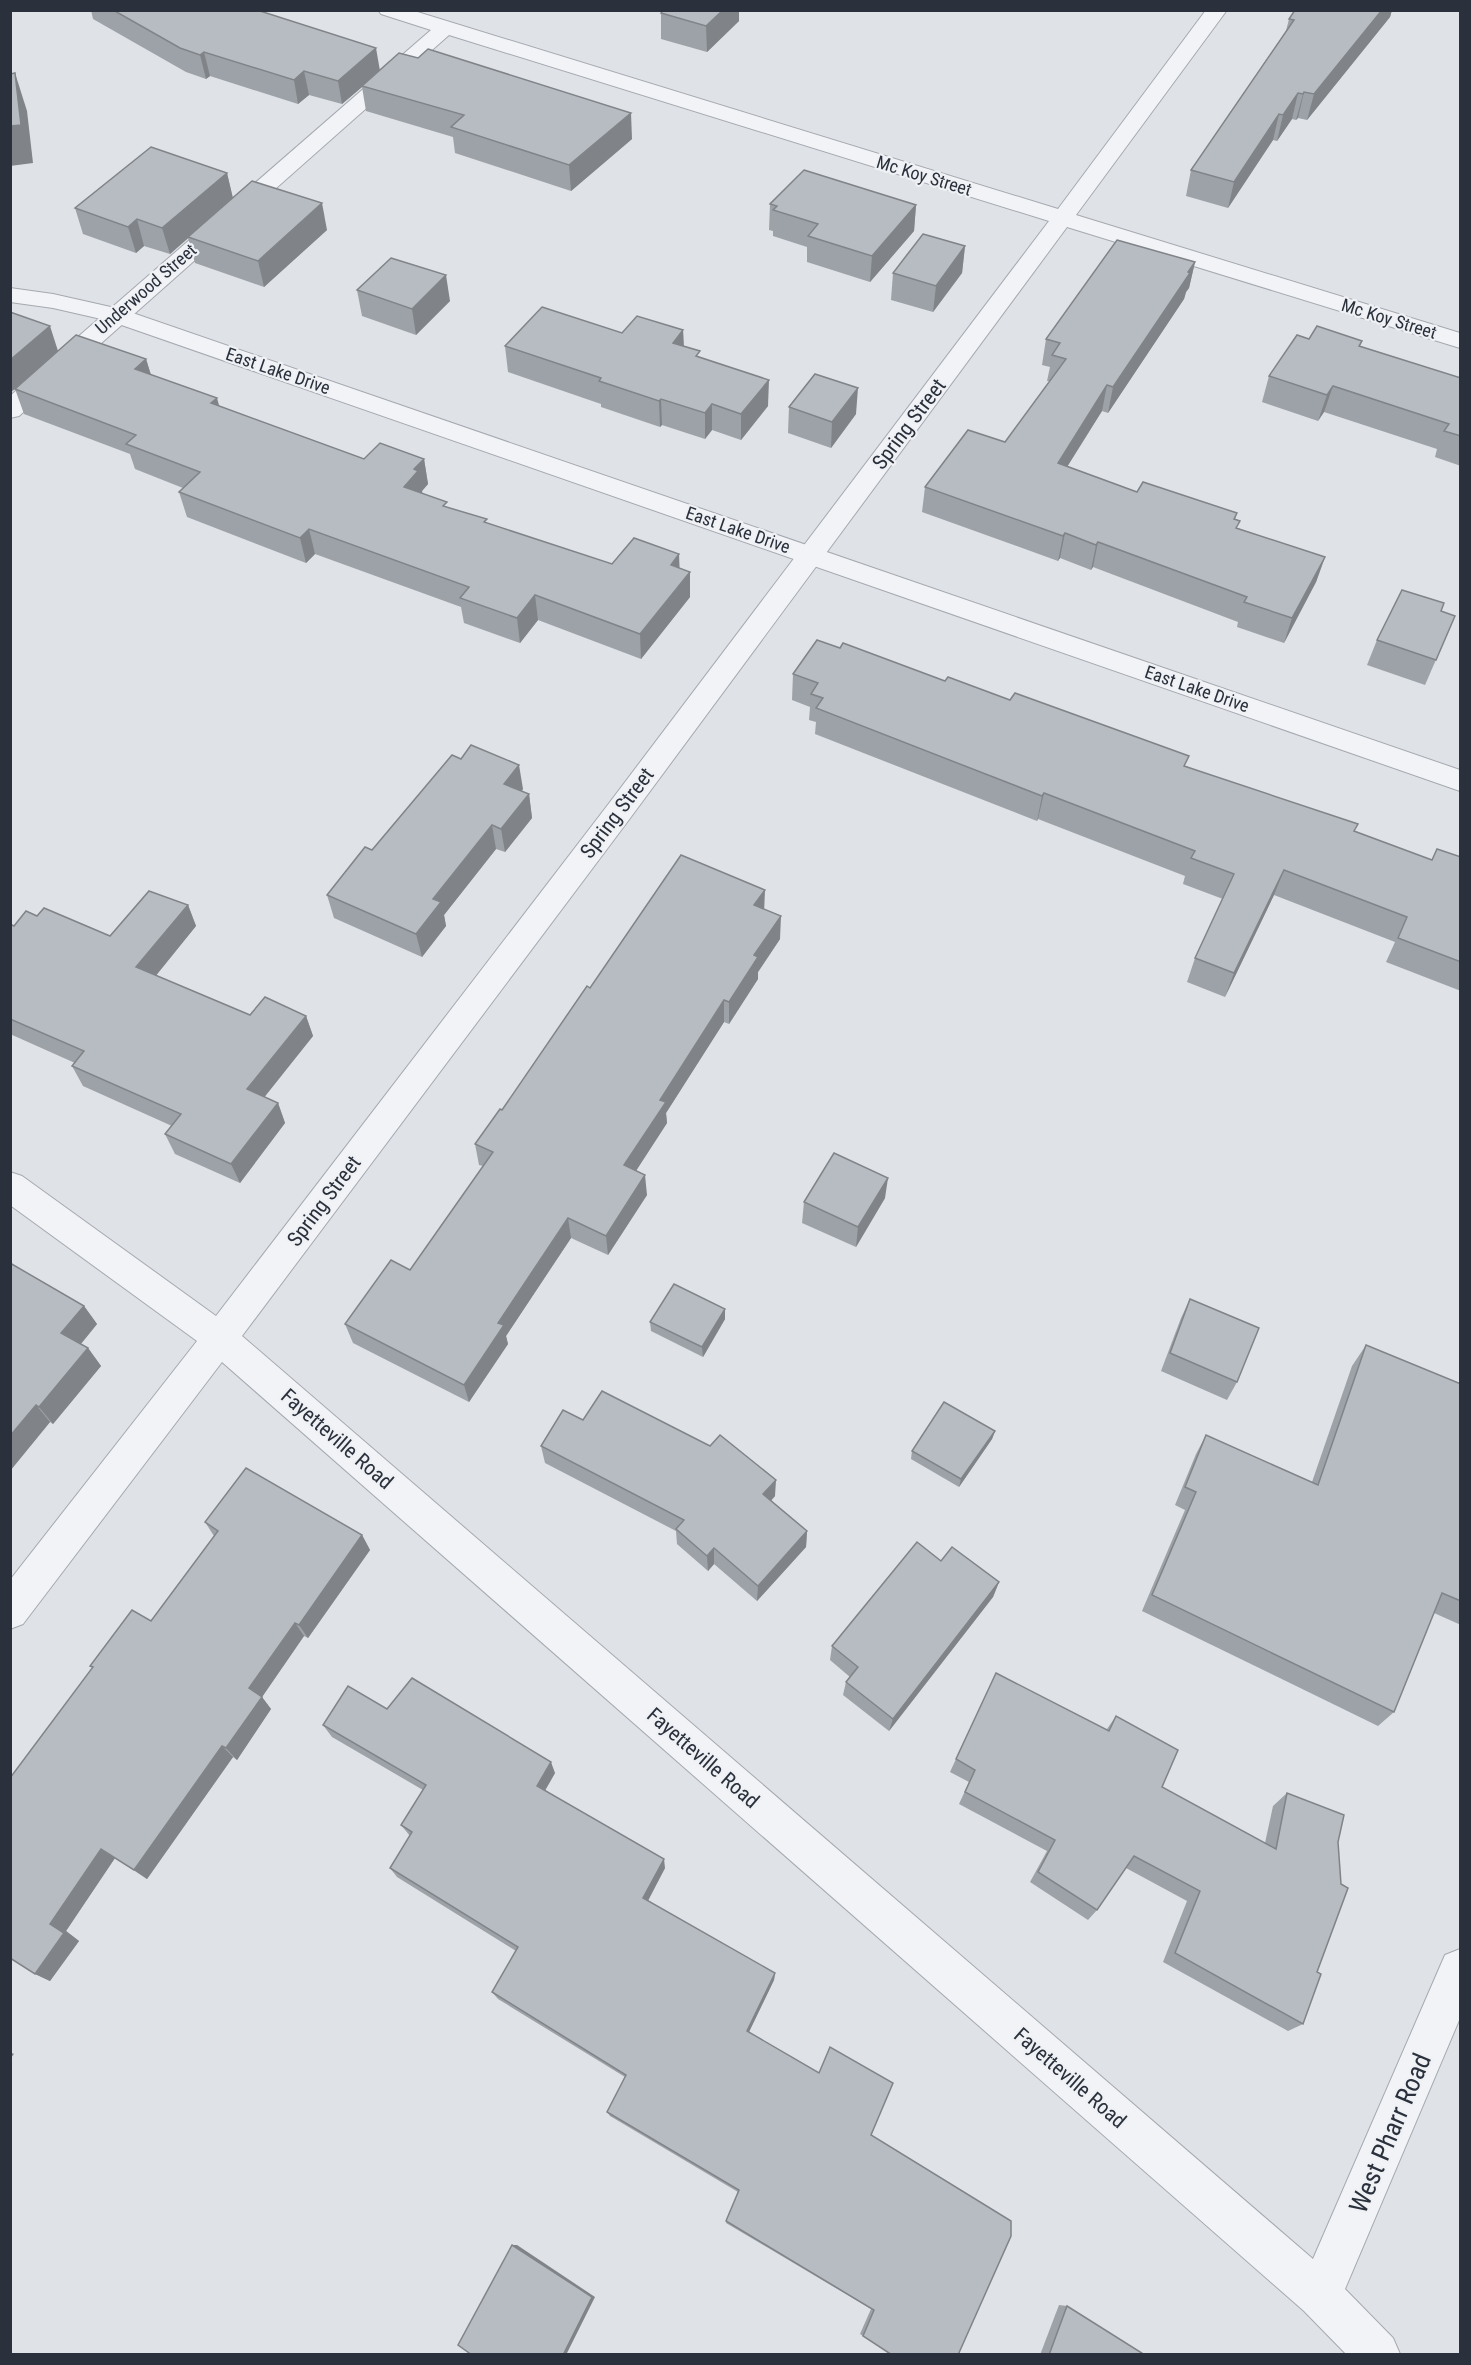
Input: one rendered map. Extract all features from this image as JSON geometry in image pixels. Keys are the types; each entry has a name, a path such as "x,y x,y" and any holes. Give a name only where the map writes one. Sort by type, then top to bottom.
{"street":[{"name":"Mc Koy Street","path":"388,10 1461,340"},
{"name":"Spring Street","path":"10,1611 220,1339 811,555 1217,10"},
{"name":"Underwood Street","path":"10,410 445,28"},
{"name":"East Lake Drive","path":"10,295 53,301 116,315 1461,781"},
{"name":"Fayetteville Road","path":"10,1186 220,1339 1320,2295 1377,2355"},
{"name":"West Pharr Road","path":"1320,2295 1461,1970"}],"building":[{"path":"113,10 257,10 376,48 338,81 304,71 294,80 204,52 200,55 180,48"},
{"path":"663,10 723,10 706,26 661,13"},
{"path":"1295,10 1382,10 1314,94 1298,93 1283,115 1279,114 1234,182 1191,170 1294,20 1289,19"},
{"path":"428,49 631,113 569,165 451,127 464,115 362,86 399,53 418,58"},
{"path":"15,73 21,125 10,126 10,74"},
{"path":"151,147 227,173 162,228 137,219 128,227 75,208"},
{"path":"804,170 916,205 872,256 808,236 818,224 773,210 777,206 770,204"},
{"path":"252,181 322,203 258,261 188,237"},
{"path":"923,234 965,246 936,286 893,273"},
{"path":"1117,240 1195,262 1188,272 1190,273 1113,387 1107,385 1058,463 1137,492 1143,482 1237,513 1234,519 1240,521 1236,528 1325,557 1292,618 1244,602 1247,597 1098,542 1096,545 1065,533 1063,536 925,487 968,430 1005,442 1066,359 1052,355 1060,343 1046,339"},
{"path":"391,258 446,275 412,309 357,290"},
{"path":"542,307 622,333 637,316 683,330 673,343 700,351 696,356 769,380 741,414 712,404 705,413 661,399 659,401 599,381 601,378 505,346"},
{"path":"10,312 50,326 10,360"},
{"path":"1317,326 1362,341 1359,346 1461,378 1461,436 1444,431 1449,424 1333,386 1327,395 1269,376 1297,335 1309,339"},
{"path":"76,335 146,359 135,369 217,398 211,403 364,459 380,443 424,459 414,469 418,471 404,487 447,502 443,506 487,519 484,522 612,564 634,538 679,554 671,565 690,572 640,634 535,595 517,618 460,598 469,587 309,529 300,538 179,492 200,472 126,444 136,435 15,389"},
{"path":"815,374 858,388 832,422 789,407"},
{"path":"1402,590 1444,603 1441,611 1455,616 1436,660 1377,640"},
{"path":"817,640 840,648 843,643 945,681 948,677 1010,700 1015,693 1189,756 1184,766 1358,824 1354,831 1432,860 1437,849 1461,857 1461,962 1398,938 1407,917 1284,870 1234,973 1195,958 1234,874 1191,858 1195,851 1044,793 1042,796 816,708 823,698 811,694 818,683 793,674"},
{"path":"471,745 519,765 504,784 529,794 501,829 492,825 433,899 441,902 416,934 327,895 365,847 372,850 452,755 461,759"},
{"path":"681,855 765,890 754,905 781,916 754,955 758,957 729,1002 724,1000 660,1100 666,1102 624,1165 645,1175 606,1236 568,1218 498,1323 504,1325 464,1385 345,1324 391,1260 410,1270 493,1152 475,1144 500,1109 502,1110 587,986 590,988"},
{"path":"149,891 188,905 136,967 250,1015 265,997 306,1016 247,1089 278,1103 231,1164 165,1134 181,1114 72,1066 84,1051 10,1019 10,924 14,926 26,911 37,916 44,908 110,936"},
{"path":"834,1153 888,1178 858,1227 804,1202"},
{"path":"10,1263 84,1306 61,1333 88,1348 39,1407 36,1405 10,1436"},
{"path":"674,1284 725,1309 702,1347 650,1322"},
{"path":"1190,1299 1259,1328 1237,1382 1170,1353"},
{"path":"1366,1345 1461,1384 1461,1601 1442,1593 1394,1712 1152,1595 1196,1492 1185,1487 1206,1435 1318,1485"},
{"path":"602,1391 710,1446 720,1435 776,1480 763,1494 807,1531 758,1586 714,1548 707,1556 676,1529 684,1520 541,1446 563,1410 583,1420"},
{"path":"944,1402 995,1431 961,1479 912,1451"},
{"path":"246,1468 362,1535 299,1625 295,1623 249,1688 262,1697 226,1748 222,1746 134,1870 101,1849 50,1924 64,1933 35,1974 10,1958 10,1778 93,1667 90,1666 132,1610 151,1621 218,1531 205,1522"},
{"path":"917,1542 941,1561 952,1547 999,1582 893,1719 846,1682 858,1667 832,1646"},
{"path":"996,1673 1109,1731 1116,1716 1178,1750 1162,1787 1276,1849 1287,1793 1344,1815 1338,1842 1341,1884 1348,1888 1317,1972 1321,1974 1303,2024 1175,1953 1200,1891 1134,1856 1097,1910 1038,1872 1055,1840 965,1792 975,1770 956,1759"},
{"path":"412,1678 551,1762 537,1786 664,1859 643,1898 775,1973 747,2031 819,2073 830,2047 893,2083 871,2135 1011,2221 1011,2236 958,2355 892,2355 863,2336 874,2310 726,2221 739,2190 607,2112 626,2075 492,1992 518,1947 390,1868 412,1832 401,1825 426,1785 323,1725 348,1686 387,1709"},
{"path":"512,2245 592,2297 563,2355 472,2355 458,2345"},
{"path":"1067,2306 1145,2355 1049,2355"}]}
